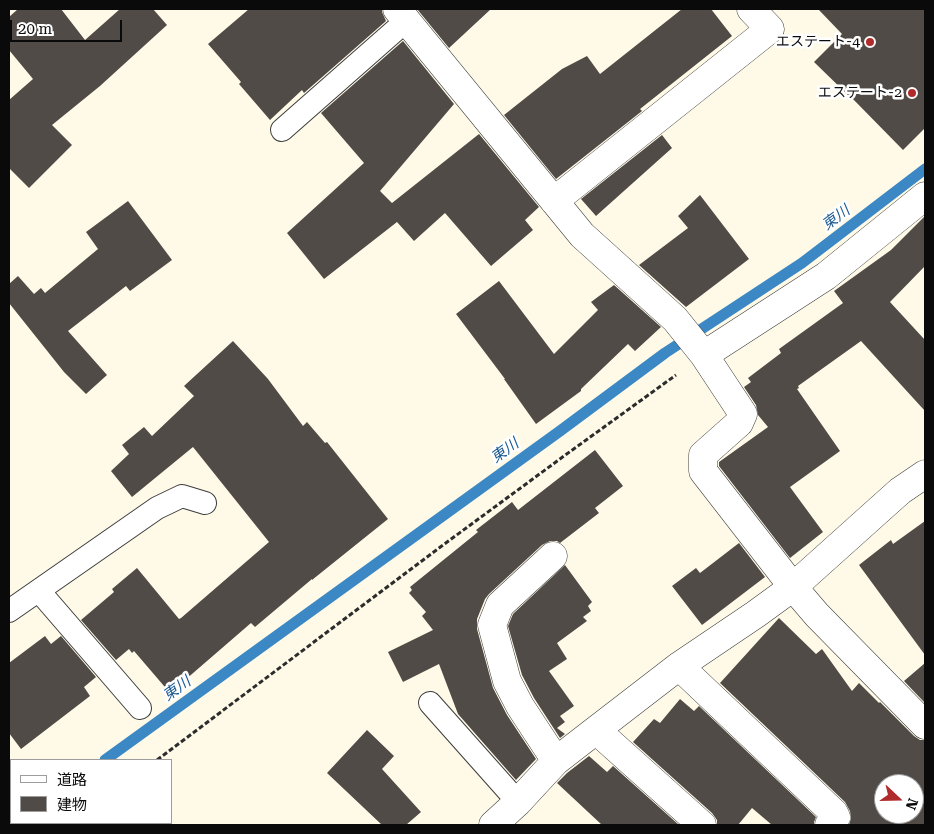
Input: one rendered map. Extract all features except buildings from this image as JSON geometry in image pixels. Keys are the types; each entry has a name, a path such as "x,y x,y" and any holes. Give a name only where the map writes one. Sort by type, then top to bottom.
{"street":[{"path":"554,201 770,29 752,9"},
{"path":"402,14 582,235 675,319 704,355 743,414 739,423 703,456 703,470 817,616 925,725"},
{"path":"704,355 826,276 925,196"},
{"path":"493,825 518,802 556,760 679,666 793,587 900,491 925,474"},
{"path":"554,556 500,606 492,625 507,681 520,706 556,760"},
{"path":"679,666 834,813 836,817 829,825"},
{"path":"596,730 701,825"}],"lane":[{"path":"282,130 402,14"},
{"path":"9,611 157,508 182,496 205,503"},
{"path":"40,591 140,708"},
{"path":"430,703 518,802"}],"path":[{"path":"158,759 478,519 704,355"}],"waterway":[{"name":"東川","path":"106,759 665,353 802,263 925,169"}],"place":[{"name":"エステート-4","path":"870,42"},
{"name":"エステート-2","path":"912,93"}]}
